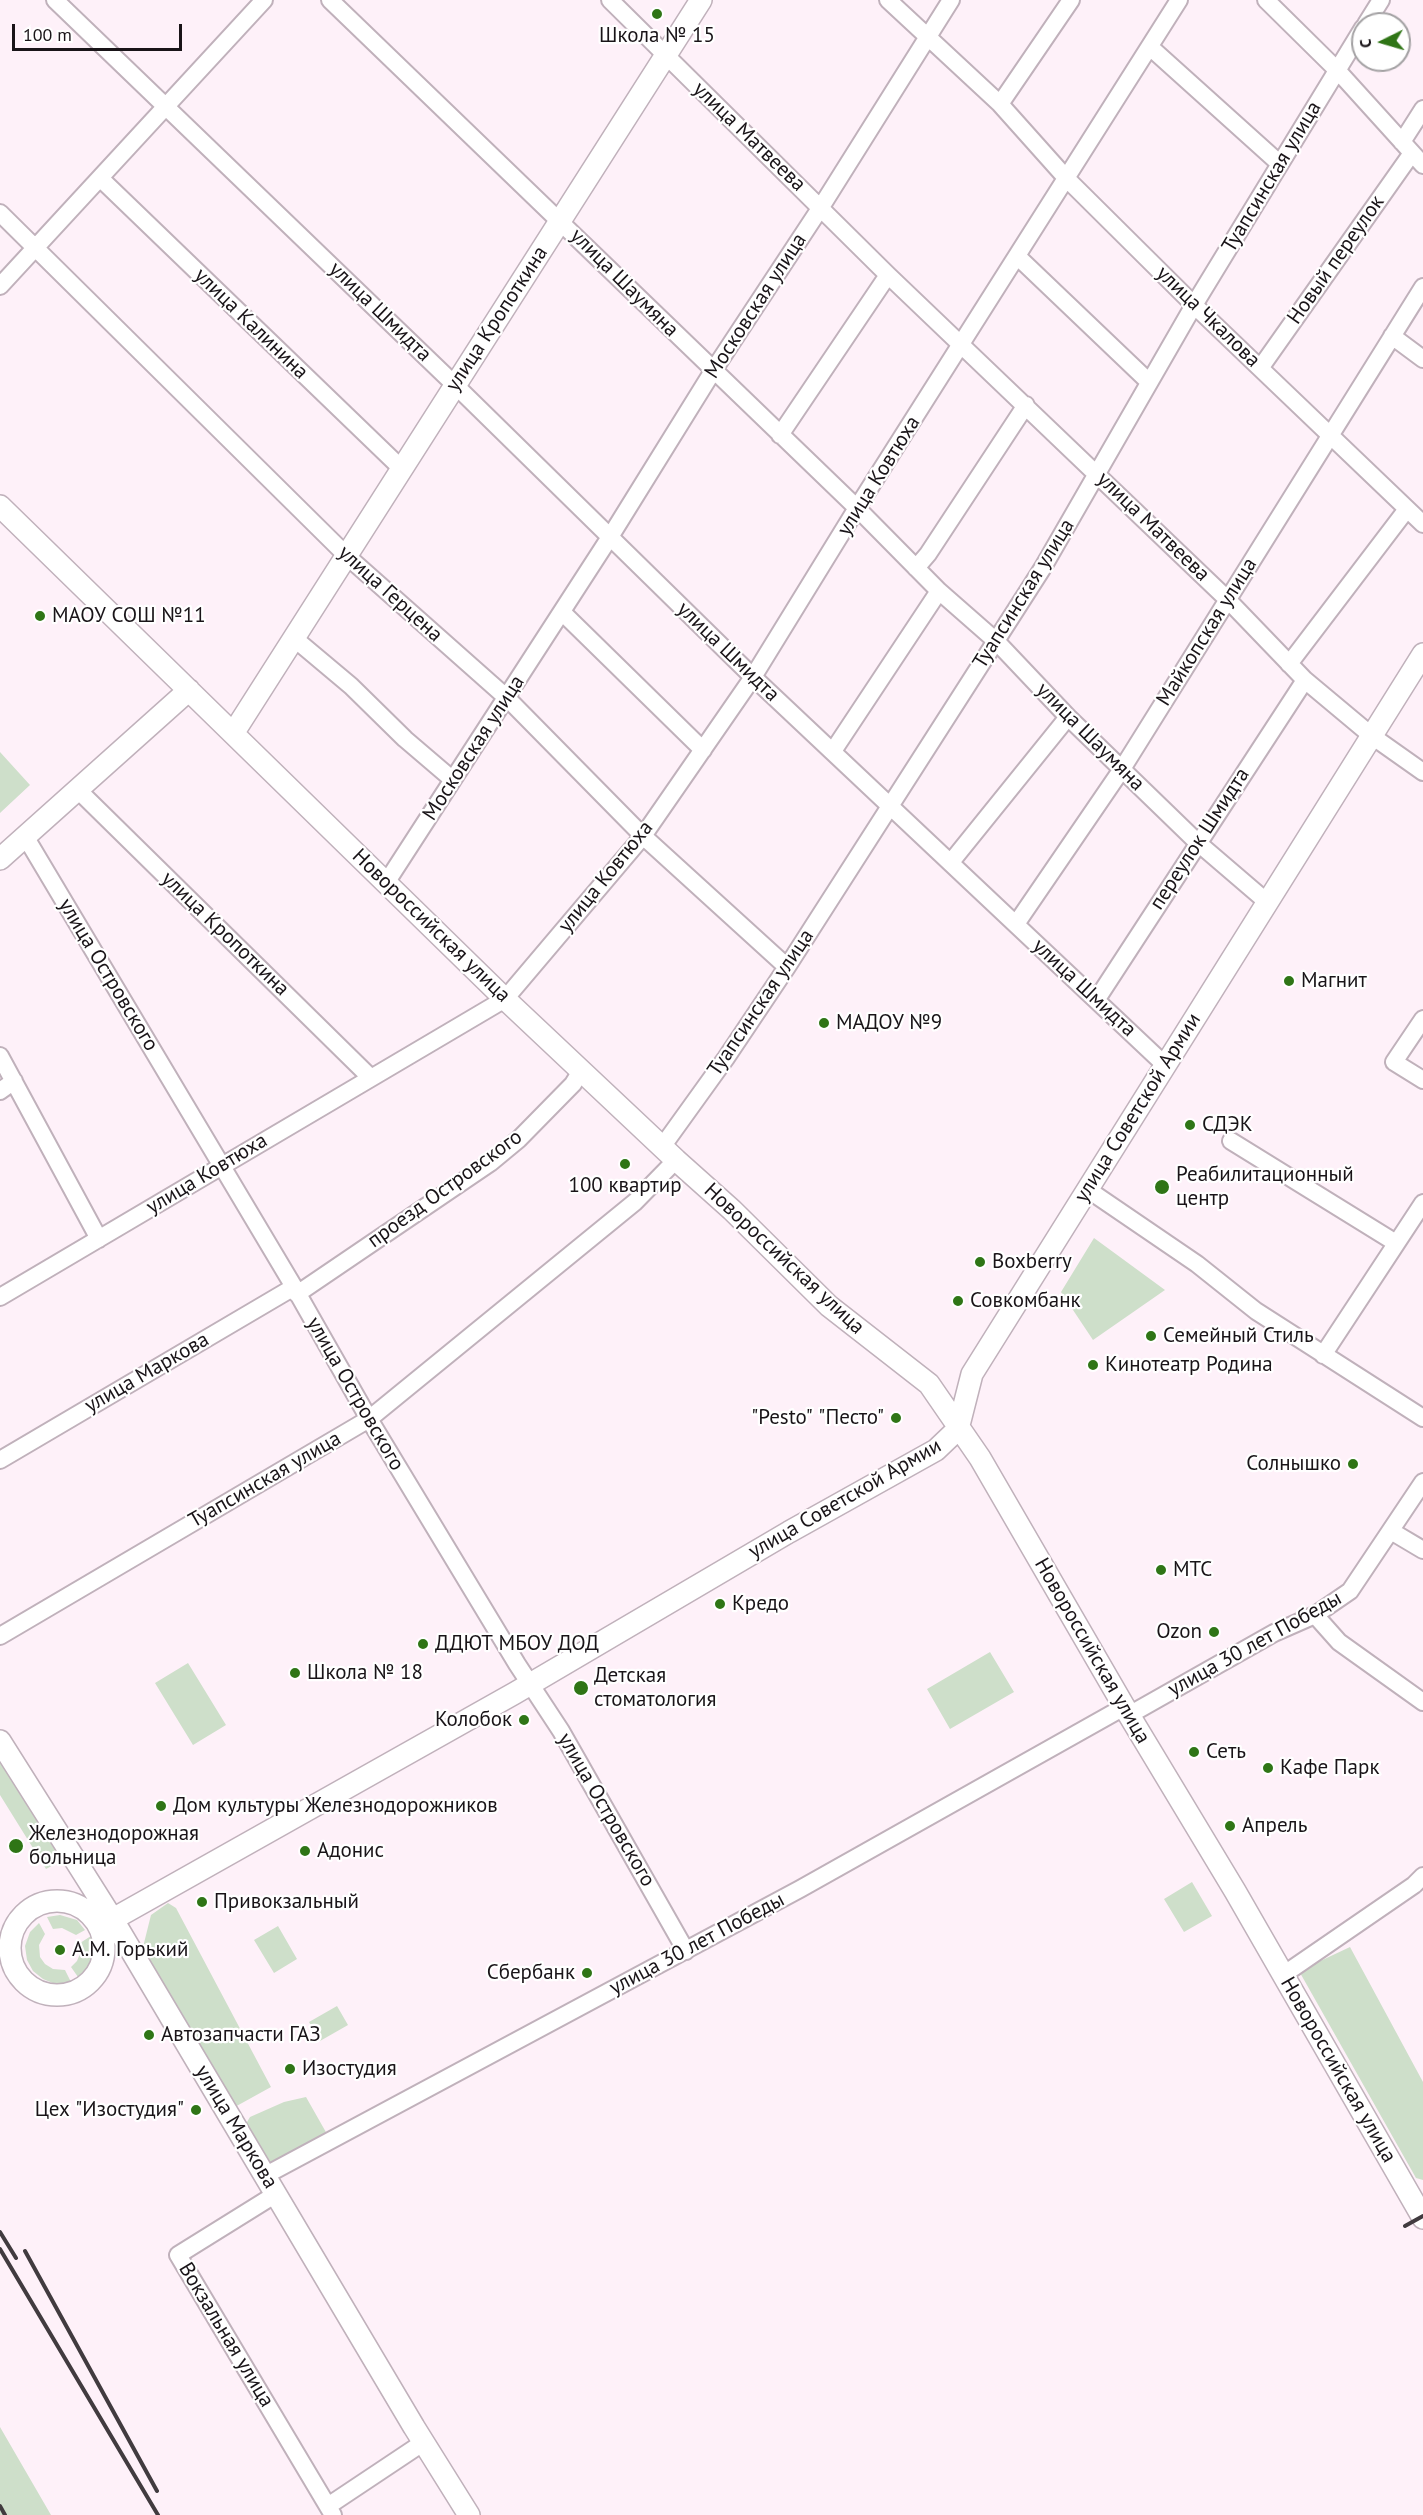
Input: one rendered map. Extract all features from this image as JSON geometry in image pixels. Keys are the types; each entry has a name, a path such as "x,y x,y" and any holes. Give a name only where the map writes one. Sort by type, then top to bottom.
{"main road":[{"name":"улица Кропоткина","path":"234,732 348,557 701,0"},
{"name":"Новороссийская улица","path":"0,506 505,999 669,1154 732,1210 829,1306 929,1384 980,1458 1423,2218"},
{"name":"улица Советской Армии","path":"106,1923 531,1683 789,1532 936,1450 958,1429 972,1374 1423,654"},
{"path":"0,859 189,690"},
{"name":"улица Маркова","path":"0,1741 106,1923 266,2175 424,2442 470,2515"},
{"path":"52,1901 71,1903 106,1923 104,1955 95,1975 80,1990 66,1995 44,1993 25,1983 15,1971 10,1957 10,1942 14,1928 22,1916 34,1907 52,1901"}],"street":[{"name":"улица Шмидта","path":"55,0 455,385 753,677 1165,1065"},
{"path":"0,286 34,246 264,0"},
{"name":"улица Шаумяна","path":"330,0 857,508 939,591 996,641 1068,717 1197,842 1267,902"},
{"name":"улица Матвеева","path":"609,0 888,275 1227,599 1305,680 1372,736 1423,772"},
{"name":"улица Чкалова","path":"888,0 1000,104 1067,179 1194,305 1423,524"},
{"name":"Московская улица","path":"386,883 507,698 951,0"},
{"path":"1000,104 1071,0"},
{"name":"улица Ковтюха","path":"0,1298 221,1165 505,999 643,836 753,677 857,508 1179,0"},
{"path":"1276,4 1412,153"},
{"path":"1150,47 1280,164"},
{"name":"Туапсинская улица","path":"0,1636 369,1419 635,1202 669,1154 726,1058 787,967 1042,569 1194,305 1351,47"},
{"name":"Новый переулок","path":"1261,367 1412,153 1423,110"},
{"name":"улица Калинина","path":"100,178 402,469"},
{"name":"улица Герцена","path":"0,213 348,557 507,698 643,836 787,967"},
{"path":"1018,257 1149,382"},
{"path":"780,435 888,275"},
{"name":"Майкопская улица","path":"1016,924 1122,769 1423,287"},
{"path":"1392,336 1423,359"},
{"path":"916,568 928,554 1026,405"},
{"path":"1289,664 1407,509"},
{"path":"833,752 939,591"},
{"path":"562,612 703,750"},
{"path":"295,639 351,686 405,739 453,780"},
{"name":"переулок Шмидта","path":"1097,999 1197,842 1305,680"},
{"path":"951,862 1068,717"},
{"name":"улица Кропоткина","path":"78,790 371,1078"},
{"name":"улица Островского","path":"25,836 369,1419 566,1741 686,1951"},
{"path":"1423,1019 1394,1062 1423,1080"},
{"path":"0,1056 7,1086 99,1239"},
{"name":"проезд Островского","path":"295,1291 490,1163 527,1131 573,1084 581,1071"},
{"path":"1231,1141 1396,1243"},
{"path":"1087,1189 1197,1264 1256,1311 1423,1418"},
{"path":"1323,1355 1423,1203"},
{"name":"улица Маркова","path":"0,1460 295,1291"},
{"name":"улица 30 лет Победы","path":"266,2175 686,1951 1127,1711 1274,1633 1315,1615 1350,1592 1423,1482"},
{"path":"1391,1531 1423,1550"},
{"path":"1315,1615 1339,1642 1423,1702"},
{"path":"1283,1975 1414,1885 1423,1876"},
{"name":"Вокзальная улица","path":"276,2194 178,2255 330,2510"},
{"path":"330,2510 424,2442"}],"green space":[{"path":"0,752 30,785 0,813"},
{"path":"1094,1238 1165,1290 1093,1340 1061,1292"},
{"path":"990,1652 1014,1692 950,1729 927,1689"},
{"path":"188,1663 226,1725 193,1745 155,1683"},
{"path":"0,1752 62,1853 61,1861 46,1869 0,1795"},
{"path":"1192,1882 1212,1916 1184,1932 1164,1899"},
{"path":"168,1903 176,1908 271,2087 233,2108 142,1951 151,1915"},
{"path":"60,1915 77,1920 85,1930 76,1935 62,1928 53,1929 47,1917"},
{"path":"39,1923 45,1934 39,1945 40,1957 53,1969 65,1970 71,1982 55,1984 43,1979 33,1971 27,1960 25,1946 30,1932"},
{"path":"278,1926 297,1959 274,1973 254,1940"},
{"path":"91,1936 94,1949 89,1966 78,1977 71,1967 77,1961 81,1951 80,1943"},
{"path":"1350,1947 1423,2082 1423,2180 1416,2178 1299,1971"},
{"path":"337,2006 348,2025 320,2041 309,2022"},
{"path":"306,2097 327,2134 274,2165 264,2163 244,2127 250,2117 284,2102"},
{"path":"0,2427 51,2515 0,2515"}],"railway":[{"path":"1405,2226 1423,2216"},
{"path":"0,2232 16,2258"},
{"path":"0,2249 158,2515"},
{"path":"25,2251 157,2491"},
{"path":"0,2506 5,2515"}],"place":[{"name":"Школа № 15","path":"657,14"},
{"name":"МАОУ СОШ №11","path":"40,616"},
{"name":"Магнит","path":"1289,981"},
{"name":"МАДОУ №9","path":"824,1023"},
{"name":"СДЭК","path":"1190,1125"},
{"name":"100 квартир","path":"625,1164"},
{"name":"Реабилитационный центр","path":"1162,1187"},
{"name":"Boxberry","path":"980,1262"},
{"name":"Совкомбанк","path":"958,1301"},
{"name":"Семейный Стиль","path":"1151,1336"},
{"name":"Кинотеатр Родина","path":"1093,1365"},
{"name":"\"Pesto\" \"Песто\"","path":"896,1418"},
{"name":"Солнышко","path":"1353,1464"},
{"name":"МТС","path":"1161,1570"},
{"name":"Кредо","path":"720,1604"},
{"name":"Ozon","path":"1214,1632"},
{"name":"ДДЮТ МБОУ ДОД","path":"423,1644"},
{"name":"Школа № 18","path":"295,1673"},
{"name":"Детская стоматология","path":"581,1688"},
{"name":"Колобок","path":"524,1720"},
{"name":"Сеть","path":"1194,1752"},
{"name":"Кафе Парк","path":"1268,1768"},
{"name":"Дом культуры Железнодорожников","path":"161,1806"},
{"name":"Апрель","path":"1230,1826"},
{"name":"Железнодорожная больница","path":"16,1846"},
{"name":"Адонис","path":"305,1851"},
{"name":"Привокзальный","path":"202,1902"},
{"name":"А.М. Горький","path":"60,1950"},
{"name":"Сбербанк","path":"587,1973"},
{"name":"Автозапчасти ГАЗ","path":"149,2035"},
{"name":"Изостудия","path":"290,2069"},
{"name":"Цех \"Изостудия\"","path":"196,2110"}]}
